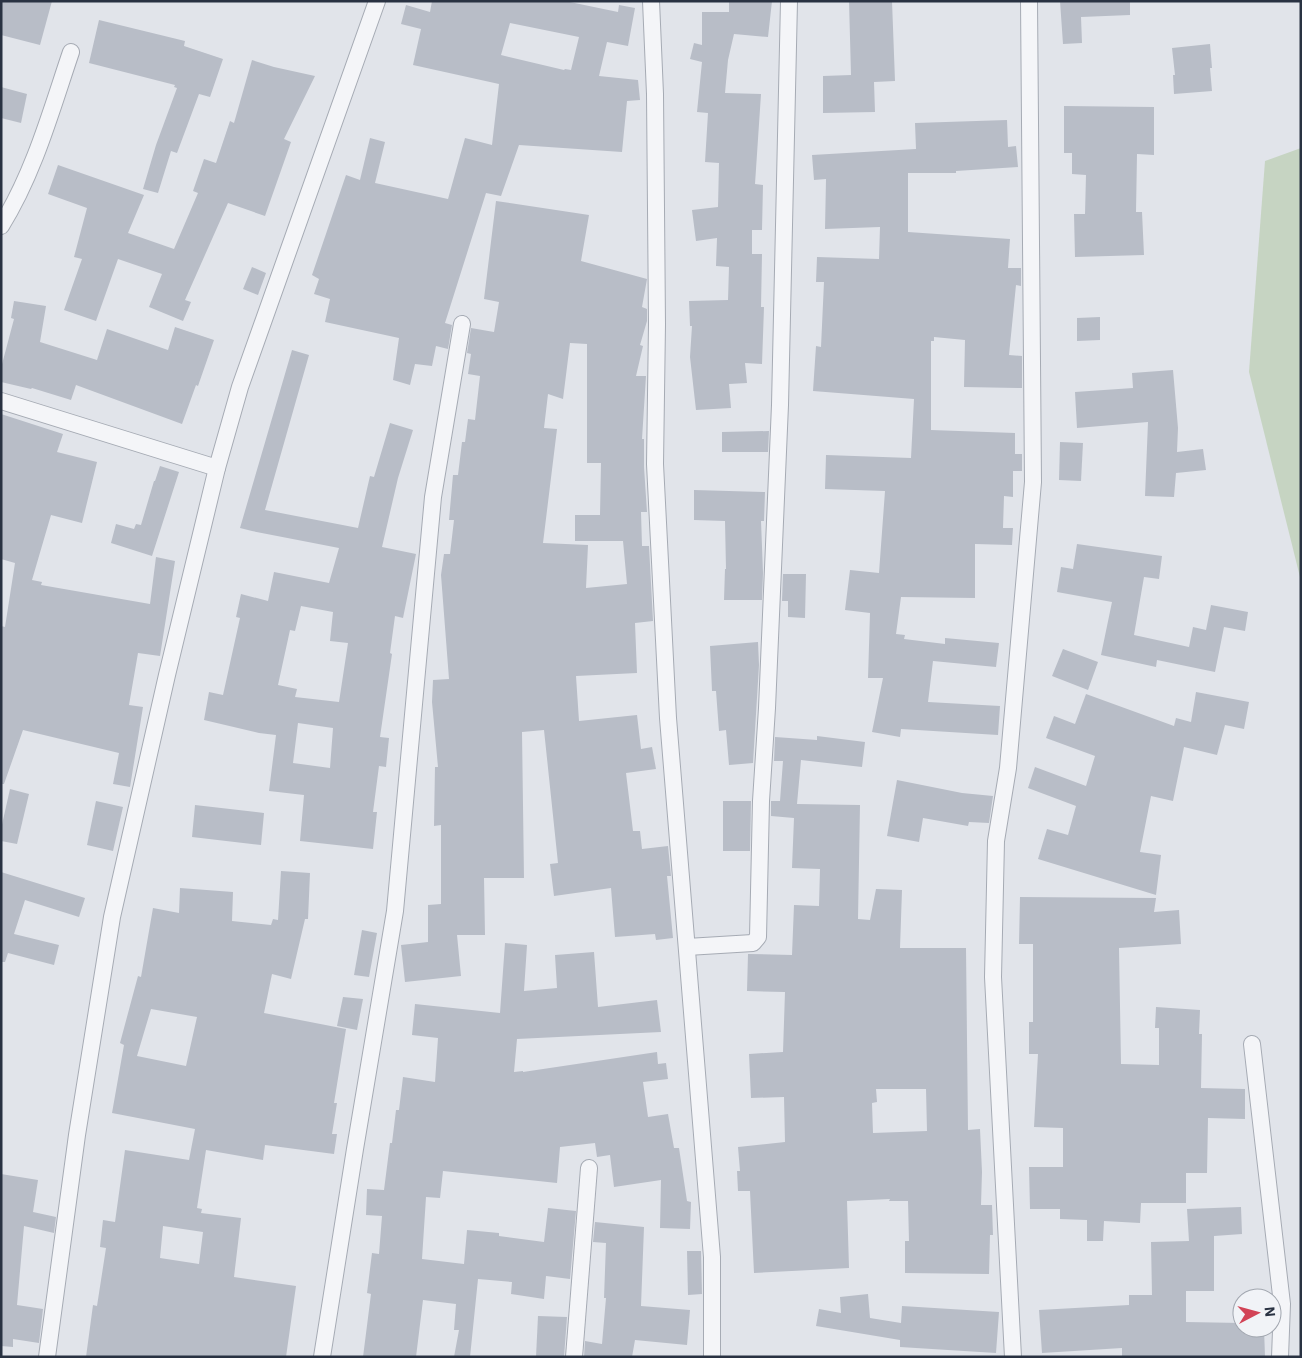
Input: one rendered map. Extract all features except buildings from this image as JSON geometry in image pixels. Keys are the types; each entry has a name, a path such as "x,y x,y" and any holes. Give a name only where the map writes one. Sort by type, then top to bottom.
{"street":[{"path":"47,1357 77,1135 112,917 167,675 217,468 240,387 377,1"},
{"path":"652,1 656,228 655,464 668,718 712,1257 712,1357"},
{"path":"687,947 753,943 758,937 761,801 767,708 780,405 789,1"},
{"path":"1013,1357 993,977 996,841 1008,768 1033,482 1029,1"},
{"path":"1,226 17,201 36,156 71,52"},
{"path":"322,1357 396,911 433,497 462,324"},
{"path":"1,401 217,468"},
{"path":"1252,1044 1282,1304 1280,1357"},
{"path":"574,1357 589,1168"}],"green space":[{"path":"1301,148 1301,581 1249,372 1265,161"}]}
